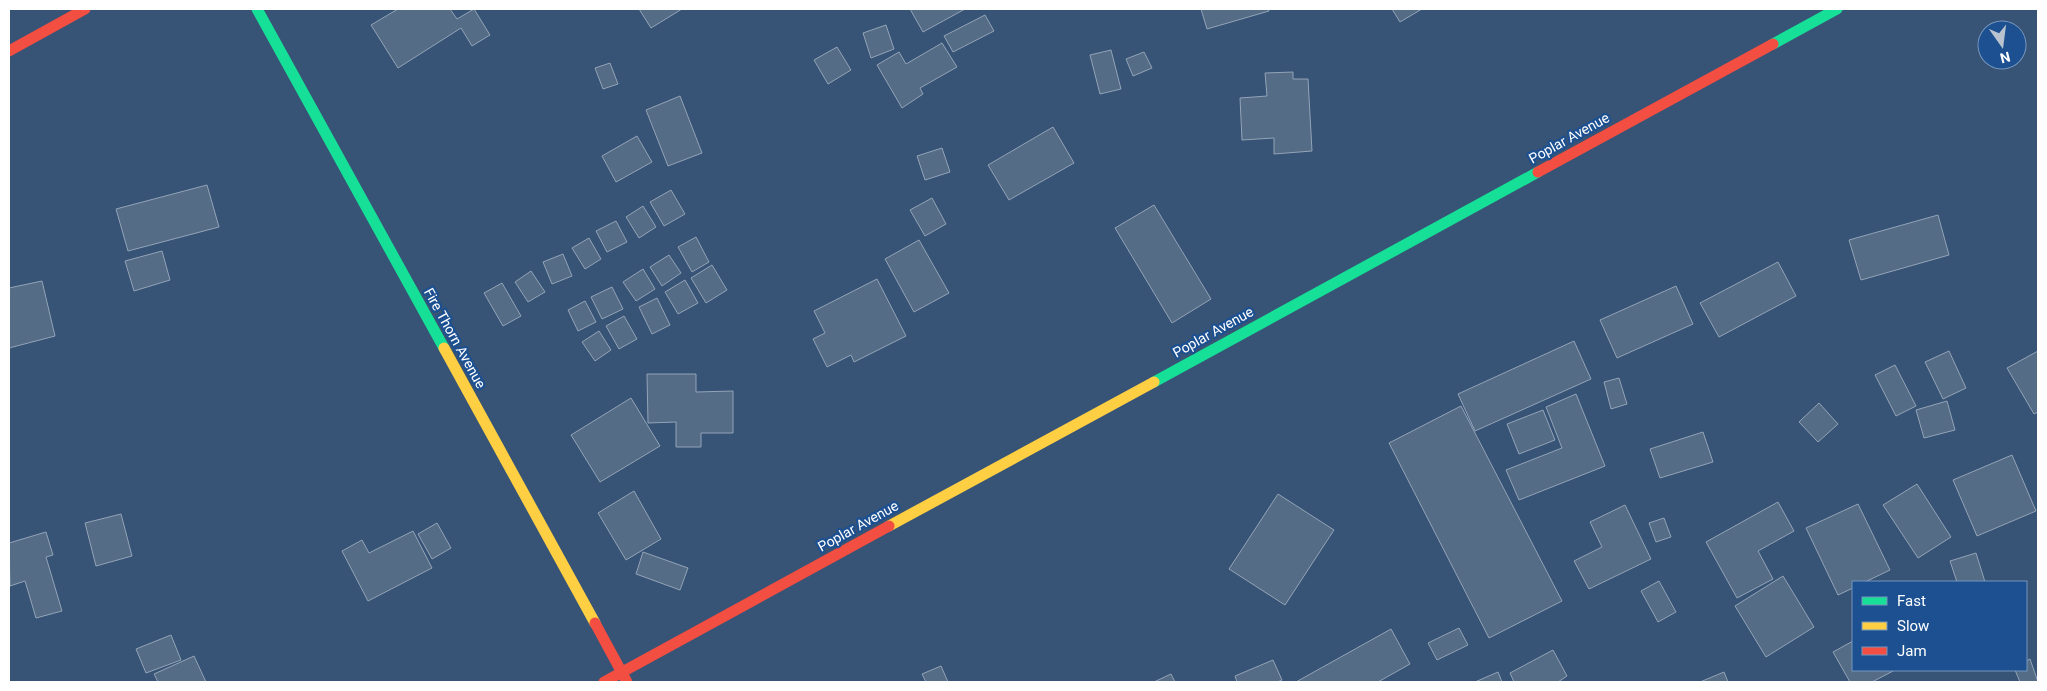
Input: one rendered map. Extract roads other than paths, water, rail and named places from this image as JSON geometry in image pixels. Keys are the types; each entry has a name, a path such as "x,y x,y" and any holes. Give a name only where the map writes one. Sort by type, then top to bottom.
{"street":[{"path":"9,51 85,9"},
{"name":"Fire Thorn Avenue","path":"257,9 624,677"},
{"name":"Poplar Avenue","path":"604,682 624,677 1837,9"}]}
